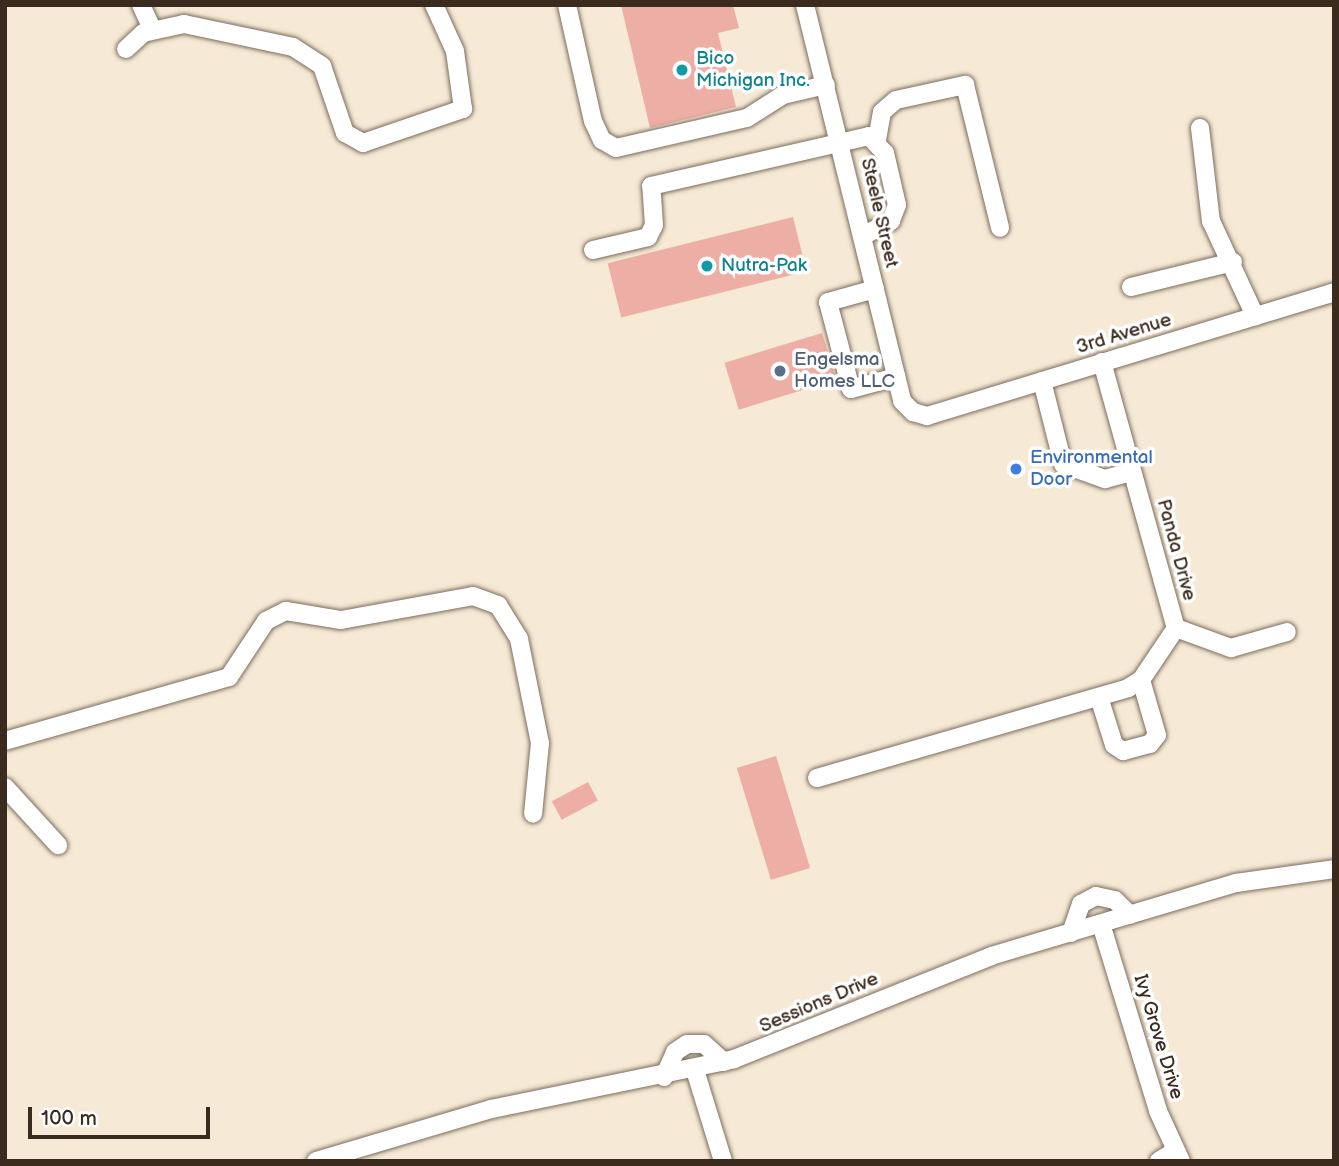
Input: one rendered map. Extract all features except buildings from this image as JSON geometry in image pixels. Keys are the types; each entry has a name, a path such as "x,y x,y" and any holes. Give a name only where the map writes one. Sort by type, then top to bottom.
{"street":[{"path":"141,5 152,29"},
{"path":"126,48 152,29 197,25 304,52 328,77 345,133 355,142 463,109 455,51 434,5"},
{"path":"567,5 593,121 602,140 616,148 747,118 783,95 826,85"},
{"name":"Steele Street","path":"805,5 902,401 927,415"},
{"path":"863,236 891,221 897,205 877,140 882,113 896,100 965,85 1000,228"},
{"path":"1200,128 1211,221 1233,262 1255,316"},
{"path":"593,250 648,237 654,225 650,186 840,143 877,140"},
{"path":"1131,287 1233,262"},
{"path":"875,289 828,302 851,389 896,377"},
{"name":"3rd Avenue","path":"927,415 1334,292"},
{"name":"Panda Drive","path":"1102,362 1176,628"},
{"path":"1042,381 1063,464 1105,479 1132,472"},
{"path":"5,741 229,677 266,621 286,611 341,620 473,596 498,605 519,639 540,743 533,814"},
{"path":"817,778 1099,697 1141,680 1176,628 1231,648 1286,632"},
{"path":"1099,697 1114,745 1123,751 1150,744 1157,735 1141,680"},
{"path":"5,787 58,845"},
{"name":"Sessions Drive","path":"317,1161 491,1108 664,1077 724,1062 799,1037 941,974 1247,881 1334,869"},
{"path":"1071,933 1080,905 1096,896 1115,900 1130,915"},
{"name":"Ivy Grove Drive","path":"1101,924 1178,1156"},
{"path":"664,1077 675,1052 687,1044 705,1044 724,1062"},
{"path":"695,1070 723,1161"},
{"path":"1159,1161 1178,1156"}],"place":[{"name":"Bico Michigan Inc.","path":"682,70"},
{"name":"Nutra-Pak","path":"707,266"},
{"name":"Engelsma Homes LLC","path":"780,371"},
{"name":"Environmental Door","path":"1016,469"}]}
